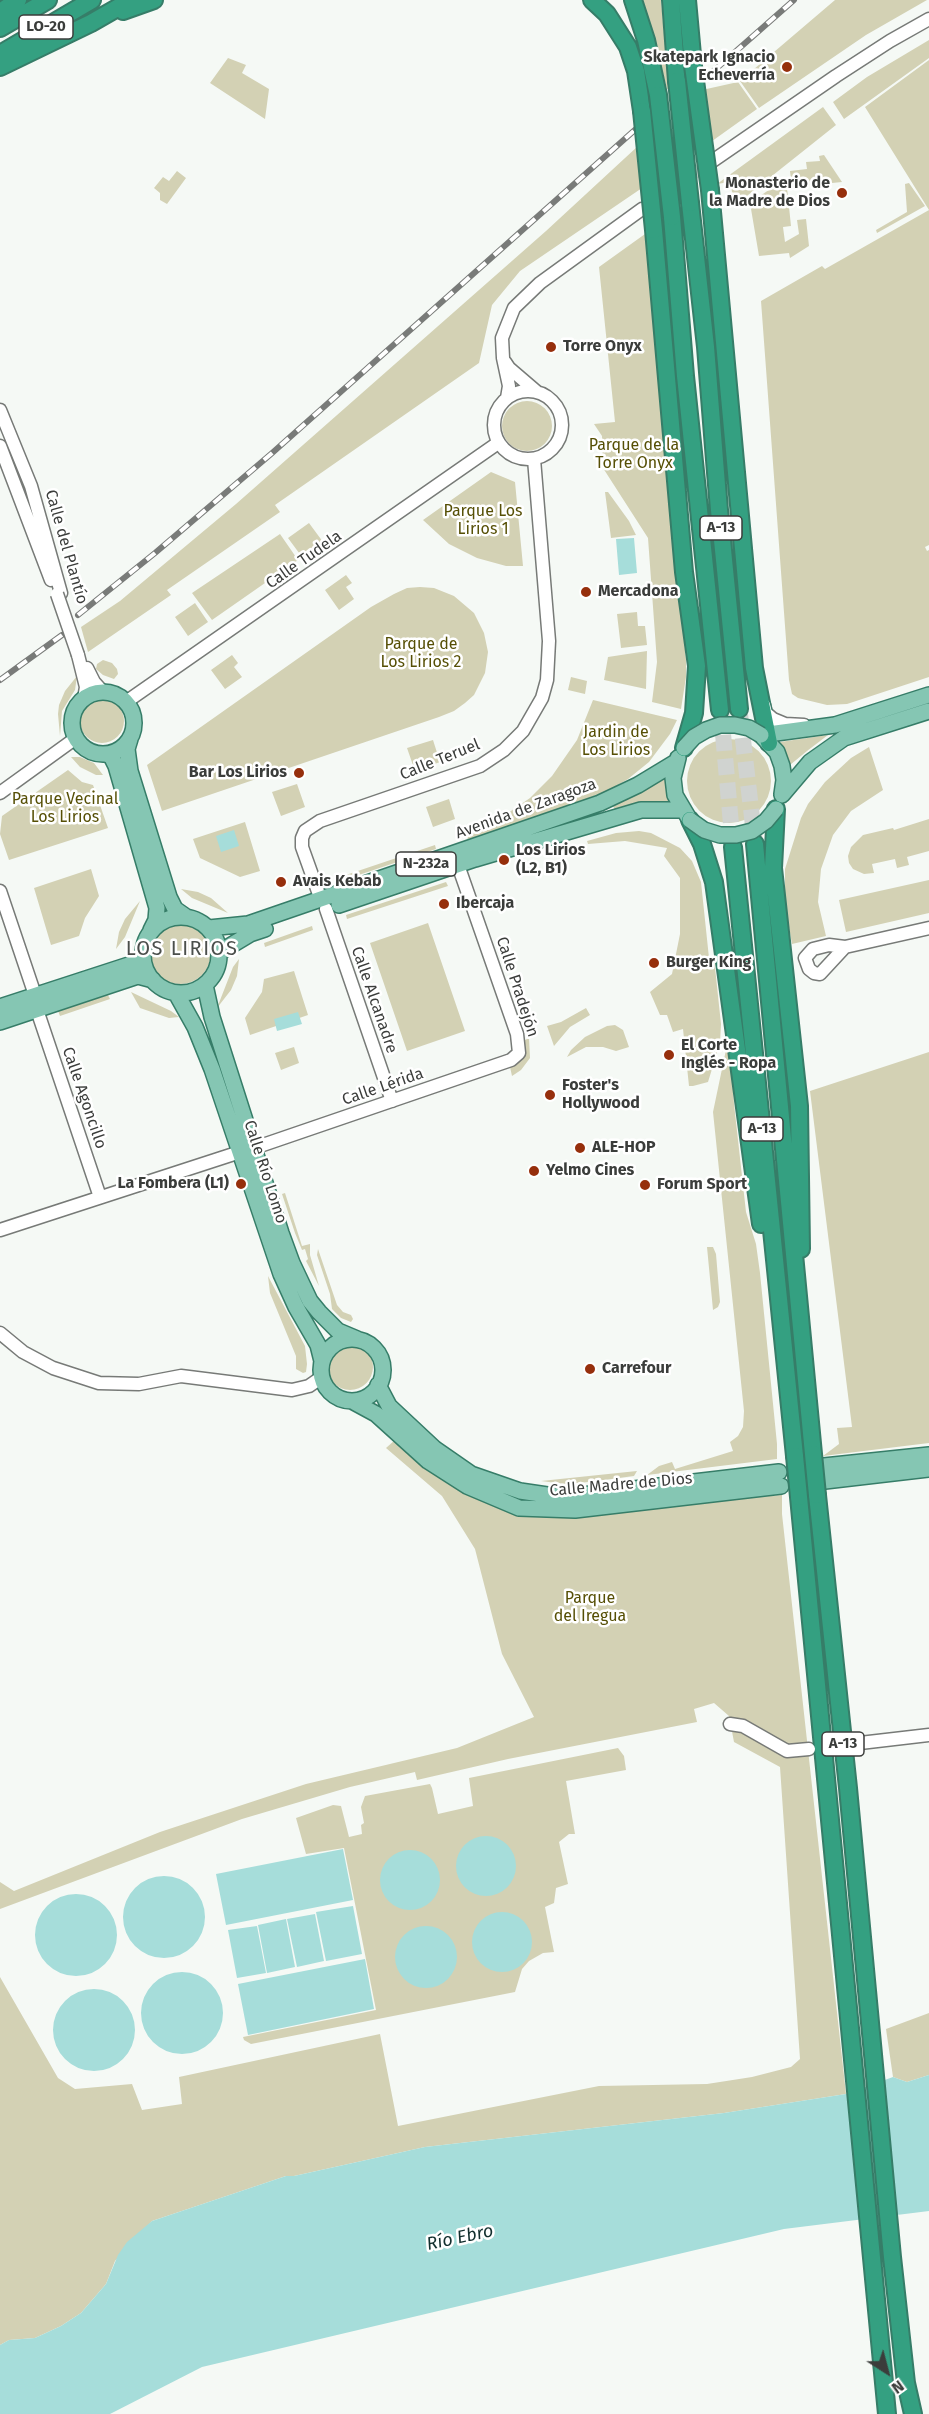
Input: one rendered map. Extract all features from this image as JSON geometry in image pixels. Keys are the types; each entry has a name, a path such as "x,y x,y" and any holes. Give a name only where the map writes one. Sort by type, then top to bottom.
{"highway":[{"path":"0,12 18,0"},
{"name":"LO-20","path":"0,28 48,0"},
{"name":"LO-20","path":"0,54 92,0"},
{"path":"0,67 91,23 131,0"},
{"path":"91,23 154,0"},
{"path":"592,0 607,14 628,47 636,71 642,111 684,572 697,666 694,713 680,755"},
{"name":"A-13","path":"633,0 646,40 658,95 720,710"},
{"name":"A-13","path":"671,0 739,709"},
{"path":"687,0 693,66 710,190 756,678 766,738"},
{"path":"706,347 737,488"},
{"path":"684,572 680,408 685,376"},
{"path":"779,802 773,868 799,1106 802,1239 797,1283"},
{"path":"686,815 702,844 714,882 733,1008 776,1341 790,1412"},
{"name":"A-13","path":"755,844 797,1283 820,1474 866,1993 906,2383 913,2414"},
{"name":"A-13","path":"733,847 795,1456 887,2414"}],"main road":[{"path":"0,1007 36,1002 138,976 153,980 176,993 196,990 205,985 213,976 219,964 220,952 217,939 209,928 202,922 185,916 175,909 169,897 130,771 127,749 134,720 126,702 111,693 103,692 84,699 78,705 72,721 76,738 88,750 111,756 116,766 157,908 156,920 147,938 143,955 147,972 153,980"},
{"path":"779,802 784,780 782,765 777,752 766,738 835,725 929,695"},
{"path":"779,802 810,762 844,738 929,711"},
{"name":"N-232a","path":"680,755 694,737 720,726 735,725 749,728 766,738"},
{"path":"105,754 119,749 130,739"},
{"path":"680,755 673,778 675,795 686,815"},
{"name":"Avenida de Zaragoza","path":"220,952 250,934 323,904 600,803 638,785 680,755"},
{"name":"N-232a","path":"686,815 704,830 720,835 736,835 752,831 766,821 779,802"},
{"name":"Avenida de Zaragoza","path":"209,928 248,924 323,904 641,810 686,815"},
{"path":"147,938 163,921 185,916"},
{"path":"0,1022 36,1002 135,963 143,955"},
{"name":"Calle Río Lomo","path":"205,985 247,1150 265,1204 282,1274 296,1307 318,1345 322,1361"},
{"name":"Calle Río Lomo","path":"176,993 195,1027 247,1150"},
{"name":"Calle Río Lomo","path":"265,1204 310,1300 328,1323 338,1331 357,1339"},
{"path":"357,1339 366,1341 377,1350 382,1367 378,1385 367,1396 352,1401 333,1395 322,1377 322,1361 326,1353 339,1342 357,1339"},
{"name":"Calle Madre de Dios","path":"352,1401 376,1414 428,1461 467,1486 519,1508 575,1510 780,1479 574,1496 554,1496 520,1491 471,1474 435,1449 389,1406 378,1385"},
{"path":"820,1474 929,1455"},
{"path":"820,1474 929,1469"}],"street":[{"path":"711,162 836,76 929,19"},
{"path":"507,398 508,380 503,358 502,338 514,308 526,294 642,209"},
{"path":"503,358 509,368 537,392 547,397 561,415 560,438 554,448 534,459 514,457 498,444 493,424 500,405 507,398 521,392 537,392"},
{"name":"Calle del Plantío","path":"0,410 31,486 59,594"},
{"name":"Calle Tudela","path":"126,702 498,444"},
{"name":"Calle del Plantío","path":"0,446 59,594 80,655 86,687 84,699"},
{"name":"Calle Teruel","path":"323,904 302,847 305,831 320,821 480,766 504,750 523,730 542,698 547,680 549,641 534,459"},
{"name":"Calle del Plantío","path":"80,655 94,682 103,692"},
{"path":"756,678 766,712 773,719 785,724 835,725"},
{"path":"0,793 76,738"},
{"name":"Calle Pradejón","path":"458,865 517,1034 519,1053"},
{"name":"Calle Agoncillo","path":"0,891 100,1197"},
{"name":"Calle Alcanadre","path":"323,904 392,1101"},
{"path":"845,947 929,928"},
{"name":"Calle Lérida","path":"0,1230 392,1101 511,1060 519,1053"},
{"path":"0,1333 23,1352 53,1368 99,1383 139,1384 181,1376 292,1390 309,1386 322,1377"},
{"path":"730,1724 743,1726 787,1751 809,1749"},
{"path":"860,1743 929,1735"}],"green space":[{"path":"642,0 661,0 669,89 667,89"},
{"name":"Skatepark Ignacio Echeverría","path":"835,0 927,0 866,35 759,108 740,81"},
{"path":"929,40 929,58 844,119 833,102 867,77"},
{"path":"228,58 246,65 242,73 269,89 265,119 210,83"},
{"path":"929,60 929,210 865,107"},
{"path":"738,82 757,109 708,144 702,90"},
{"path":"823,107 836,125 743,199 732,192 731,185 735,181 717,184"},
{"path":"638,146 642,188 520,271 492,305 479,363 275,505 280,512 167,590 171,595 88,652 81,627 120,601 236,504 546,231"},
{"path":"824,155 842,182 792,187 790,171 807,169 806,162 820,161 819,156"},
{"path":"177,171 186,178 167,204 160,200 160,193 154,188 163,177 169,181"},
{"path":"786,178 791,226 783,227 785,242 799,234 797,220 806,219 809,246 790,258 789,253 759,256 750,203"},
{"path":"909,183 925,206 877,233 876,230 907,212 905,184"},
{"path":"929,210 929,545 925,547 927,551 929,550 929,677 847,704 827,705 798,698 792,694 789,680 761,301 822,266 825,269"},
{"name":"Parque de la Torre Onyx","path":"645,234 686,660 681,709 652,702 657,662 648,538 603,468 602,436 594,424 615,422 599,267"},
{"path":"522,401 532,401 545,408 552,421 552,431 545,444 532,451 522,451 513,447 506,440 502,431 502,421 506,412 513,405"},
{"name":"Parque Los Lirios 1","path":"491,472 515,482 523,566 506,566 477,558 449,544 423,520"},
{"path":"605,492 608,492 629,521 636,535 611,538"},
{"path":"309,523 323,542 302,557 288,538"},
{"path":"280,534 298,560 212,620 192,593"},
{"path":"346,575 352,583 346,587 354,599 339,610 325,590"},
{"name":"Parque de Los Lirios 2","path":"407,588 434,588 454,596 474,613 484,633 488,652 485,673 474,695 465,703 454,711 439,717 162,811 147,765 371,607"},
{"path":"195,603 208,622 188,636 175,617"},
{"path":"637,612 638,626 645,626 647,645 621,648 617,614"},
{"path":"647,651 646,689 604,680 608,657"},
{"path":"232,655 238,663 234,667 242,677 225,689 211,670"},
{"path":"103,660 112,663 117,669 118,674 114,679 103,675 96,669 97,664"},
{"path":"77,676 75,690 62,711 60,736 59,705 65,691"},
{"path":"571,677 587,681 585,694 568,690"},
{"path":"102,699 117,706 124,721 117,736 102,743 87,736 80,721 87,706"},
{"name":"Jardin de Los Lirios","path":"593,700 677,720 670,734 649,762 628,779 609,790 468,840 465,831 508,813 530,798 552,776 577,740"},
{"path":"828,735 790,765 780,742"},
{"path":"729,739 745,742 759,751 768,765 771,781 768,797 759,811 745,820 729,823 713,820 699,811 690,797 687,781 690,765 699,751 713,742"},
{"path":"433,740 440,762 415,771 407,748"},
{"path":"869,747 883,790 851,811 833,835 821,869 818,902 826,936 792,944 785,905 785,869 801,818 808,804 825,782 851,758"},
{"path":"71,757 80,757 94,763 103,775 96,775 80,767"},
{"name":"Parque Vecinal Los Lirios","path":"68,770 82,782 93,785 108,828 9,860 0,834 2,816"},
{"path":"666,777 670,803 615,810 613,806"},
{"path":"297,784 305,807 281,816 272,792"},
{"path":"449,799 455,819 433,827 426,807"},
{"path":"929,819 929,851 907,857 909,865 897,868 895,859 872,864 874,873 864,874 853,869 849,863 848,856 851,847 863,835 893,828 894,830"},
{"path":"245,822 260,871 240,877 200,858 193,839"},
{"path":"639,831 651,833 680,848 692,861 701,882 709,958 714,958 721,1024 720,1043 708,1082 693,1086 689,1086 683,1029 673,1032 667,1015 660,1015 650,992 672,974 680,934 680,878 664,856 667,848 625,841 588,844 587,841 616,833"},
{"path":"435,845 436,849 335,883 334,879"},
{"path":"91,869 99,896 85,918 79,936 51,945 34,888"},
{"path":"929,880 929,913 846,932 839,900"},
{"path":"446,882 448,886 347,919 346,915"},
{"path":"181,889 198,892 211,898 228,913 192,898"},
{"path":"140,901 125,937 116,949 119,932 125,919"},
{"path":"180,922 202,931 211,953 202,975 180,984 158,975 149,953 158,931"},
{"path":"428,923 465,1031 407,1051 370,943"},
{"path":"312,926 313,930 265,947 264,943"},
{"path":"239,959 237,976 231,990 217,1008 233,967"},
{"path":"294,971 308,1015 250,1035 245,1018 262,992 264,979"},
{"path":"131,992 179,1017 169,1018 140,1008"},
{"path":"108,995 110,999 60,1016 58,1011"},
{"path":"586,1008 590,1015 570,1027 554,1046 547,1026 561,1022"},
{"path":"615,1025 623,1030 629,1047 616,1051 603,1047 586,1047 567,1057 585,1037 607,1026"},
{"path":"529,1038 530,1058 521,1070 512,1076 510,1067 523,1055 525,1040"},
{"path":"727,1045 731,1056 746,1212 756,1244 760,1273 777,1459 647,1475 659,1466 672,1462 675,1469 733,1451 730,1442 738,1436 743,1427 744,1411 713,1112"},
{"path":"294,1047 299,1063 281,1070 275,1053"},
{"path":"929,1052 929,1443 823,1456 839,1444 837,1428 852,1427 810,1091"},
{"path":"285,1193 302,1246 310,1244 310,1255 319,1286 306,1261 308,1259 305,1249 302,1250 295,1233 282,1194"},
{"path":"707,1247 713,1247 716,1254 720,1302 713,1310"},
{"path":"318,1249 337,1305 343,1312 351,1315 353,1319 351,1322 341,1318 332,1309 330,1294 317,1255"},
{"path":"268,1276 305,1346 306,1372 303,1373 296,1369 296,1356 270,1293"},
{"path":"350,1344 366,1351 373,1367 366,1383 350,1390 334,1383 327,1367 334,1351"},
{"name":"Parque del Iregua","path":"395,1440 526,1514 782,1495 782,1514 846,2094 724,2113 425,2147 286,2176 152,2221 115,2261 106,2284 81,2313 61,2326 35,2338 9,2340 0,2345 0,1977 58,2078 75,2089 132,2084 142,2110 182,2104 179,2077 380,2034 398,2126 599,2086 707,2084 752,2077 791,2067 800,2059 780,1767 734,1742 729,1716 714,1703 694,1709 697,1722 508,1759 417,1780 415,1772 350,1787 242,1819 0,1909 0,1882 14,1891 160,1832 306,1784 457,1748 534,1717 502,1654 475,1549 442,1496 386,1448"},
{"path":"637,1471 634,1476 589,1482 564,1484 541,1481"},
{"path":"618,1748 624,1756 626,1770 566,1781 575,1834 569,1834 559,1842 568,1884 556,1888 554,1903 545,1907 554,1952 543,1953 529,1961 522,1969 515,1992 251,2044 244,2040 243,2037 376,2010 344,1848 306,1854 296,1818 333,1805 341,1806 349,1837 362,1834 361,1825 364,1823 361,1807 365,1796 430,1784 438,1814 473,1806 469,1778"},
{"path":"929,2013 929,2075 907,2082 893,2077 886,2029"}],"water":[{"path":"634,538 637,573 619,575 616,539"},
{"path":"234,830 239,846 221,852 216,836"},
{"path":"298,1012 302,1024 277,1031 274,1019"},
{"path":"480,1836 492,1836 503,1841 511,1849 516,1866 514,1878 503,1891 492,1896 480,1896 469,1891 461,1883 456,1872 456,1860 461,1849 469,1841"},
{"path":"343,1849 353,1900 226,1925 216,1874"},
{"path":"410,1850 431,1859 440,1880 431,1901 410,1910 389,1901 380,1880 389,1859"},
{"path":"164,1876 180,1880 193,1888 201,1901 205,1917 201,1933 193,1946 180,1954 164,1958 148,1954 135,1946 127,1933 123,1917 127,1901 135,1888 148,1880"},
{"path":"76,1894 92,1897 105,1906 114,1919 117,1935 114,1951 105,1964 92,1973 76,1976 60,1973 47,1964 38,1951 35,1935 38,1919 47,1906 60,1897"},
{"path":"353,1906 362,1954 326,1961 316,1912"},
{"path":"496,1912 508,1912 519,1917 527,1925 532,1942 530,1954 519,1967 508,1972 496,1972 485,1967 477,1959 472,1948 472,1936 477,1925 485,1917"},
{"path":"315,1914 324,1961 297,1967 287,1919"},
{"path":"286,1919 295,1967 267,1973 258,1925"},
{"path":"257,1926 266,1973 237,1978 228,1930"},
{"path":"426,1926 443,1931 448,1935 452,1940 457,1957 452,1974 448,1979 443,1983 426,1988 409,1983 404,1979 400,1974 395,1957 400,1940 404,1935 409,1931"},
{"path":"365,1959 374,2009 248,2035 238,1984"},
{"path":"182,1972 198,1976 211,1984 219,1997 223,2013 219,2029 211,2042 198,2050 182,2054 166,2050 153,2042 145,2029 141,2013 145,1997 153,1984 166,1976"},
{"path":"94,1989 110,1993 123,2001 131,2014 135,2030 131,2046 123,2059 110,2067 94,2071 78,2067 65,2059 57,2046 53,2030 57,2014 65,2001 78,1993"},
{"name":"Río Ebro","path":"929,2075 929,2211 784,2229 202,2367 110,2414 0,2414 0,2345 9,2340 35,2338 61,2326 81,2313 106,2284 118,2255 127,2242 152,2221 286,2176 425,2147 724,2113 846,2094 893,2077 907,2082"}],"tunnel":[{"path":"646,206 711,162"},
{"path":"721,711 733,847"},
{"path":"740,714 755,843"}],"railway":[{"path":"701,82 794,0"},
{"path":"78,615 271,454 637,128"},
{"path":"0,680 62,635"}],"place":[{"name":"Skatepark Ignacio Echeverría","path":"787,67"},
{"name":"Monasterio de la Madre de Dios","path":"842,193"},
{"name":"Torre Onyx","path":"551,347"},
{"name":"Mercadona","path":"586,592"},
{"name":"Bar Los Lirios","path":"299,773"},
{"name":"Los Lirios (L2, B1)","path":"504,860"},
{"name":"Avais Kebab","path":"281,882"},
{"name":"Ibercaja","path":"444,904"},
{"name":"Burger King","path":"654,963"},
{"name":"El Corte Inglés - Ropa","path":"669,1055"},
{"name":"Foster's Hollywood","path":"550,1095"},
{"name":"ALE-HOP","path":"580,1148"},
{"name":"Yelmo Cines","path":"534,1171"},
{"name":"La Fombera (L1)","path":"241,1184"},
{"name":"Forum Sport","path":"645,1185"},
{"name":"Carrefour","path":"590,1369"}],"district":[{"name":"LOS LIRIOS","path":"182,949"}]}
